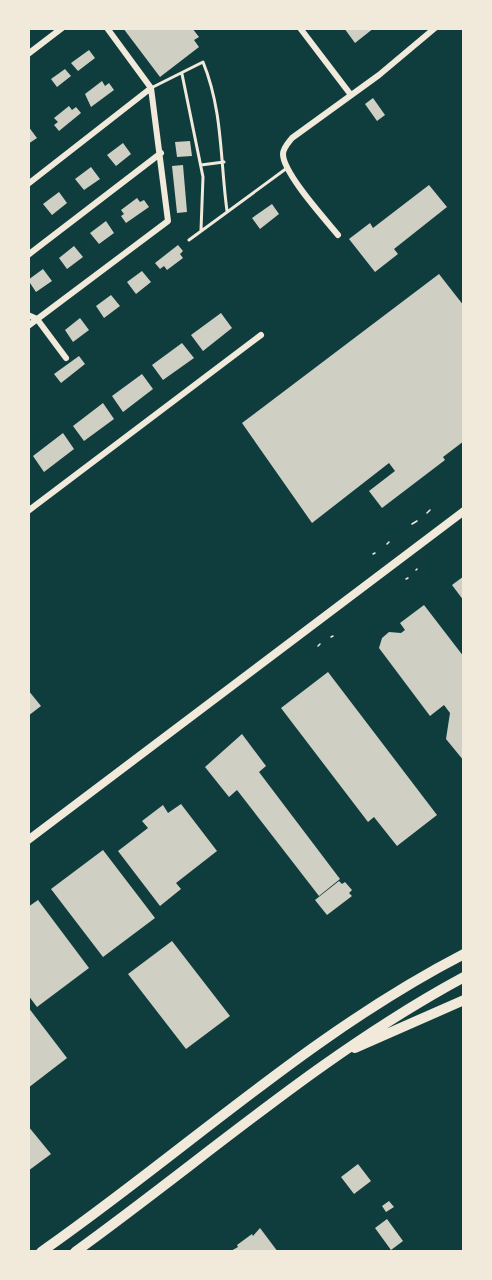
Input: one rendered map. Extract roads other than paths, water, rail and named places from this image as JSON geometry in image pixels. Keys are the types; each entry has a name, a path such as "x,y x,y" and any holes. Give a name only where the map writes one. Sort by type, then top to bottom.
{"highway":[{"path":"41,1251 310,1048 367,1010 464,954"},
{"path":"75,1251 327,1061 384,1023 464,977"},
{"path":"327,1061 464,1000"}],"main road":[{"path":"28,840 464,510"}],"street":[{"path":"28,54 62,28"},
{"path":"28,326 168,221 151,88 107,28"},
{"path":"300,28 351,95"},
{"path":"338,235 287,168 283,154 292,138 351,95 435,28"},
{"path":"28,184 151,88"},
{"path":"28,255 161,153"},
{"path":"28,315 37,319 66,358"},
{"path":"28,511 261,335"}],"lane":[{"path":"151,88 203,62 214,90 224,162 227,211"},
{"path":"182,74 203,177 201,230"},
{"path":"201,165 224,162"},
{"path":"189,240 287,168"}]}
